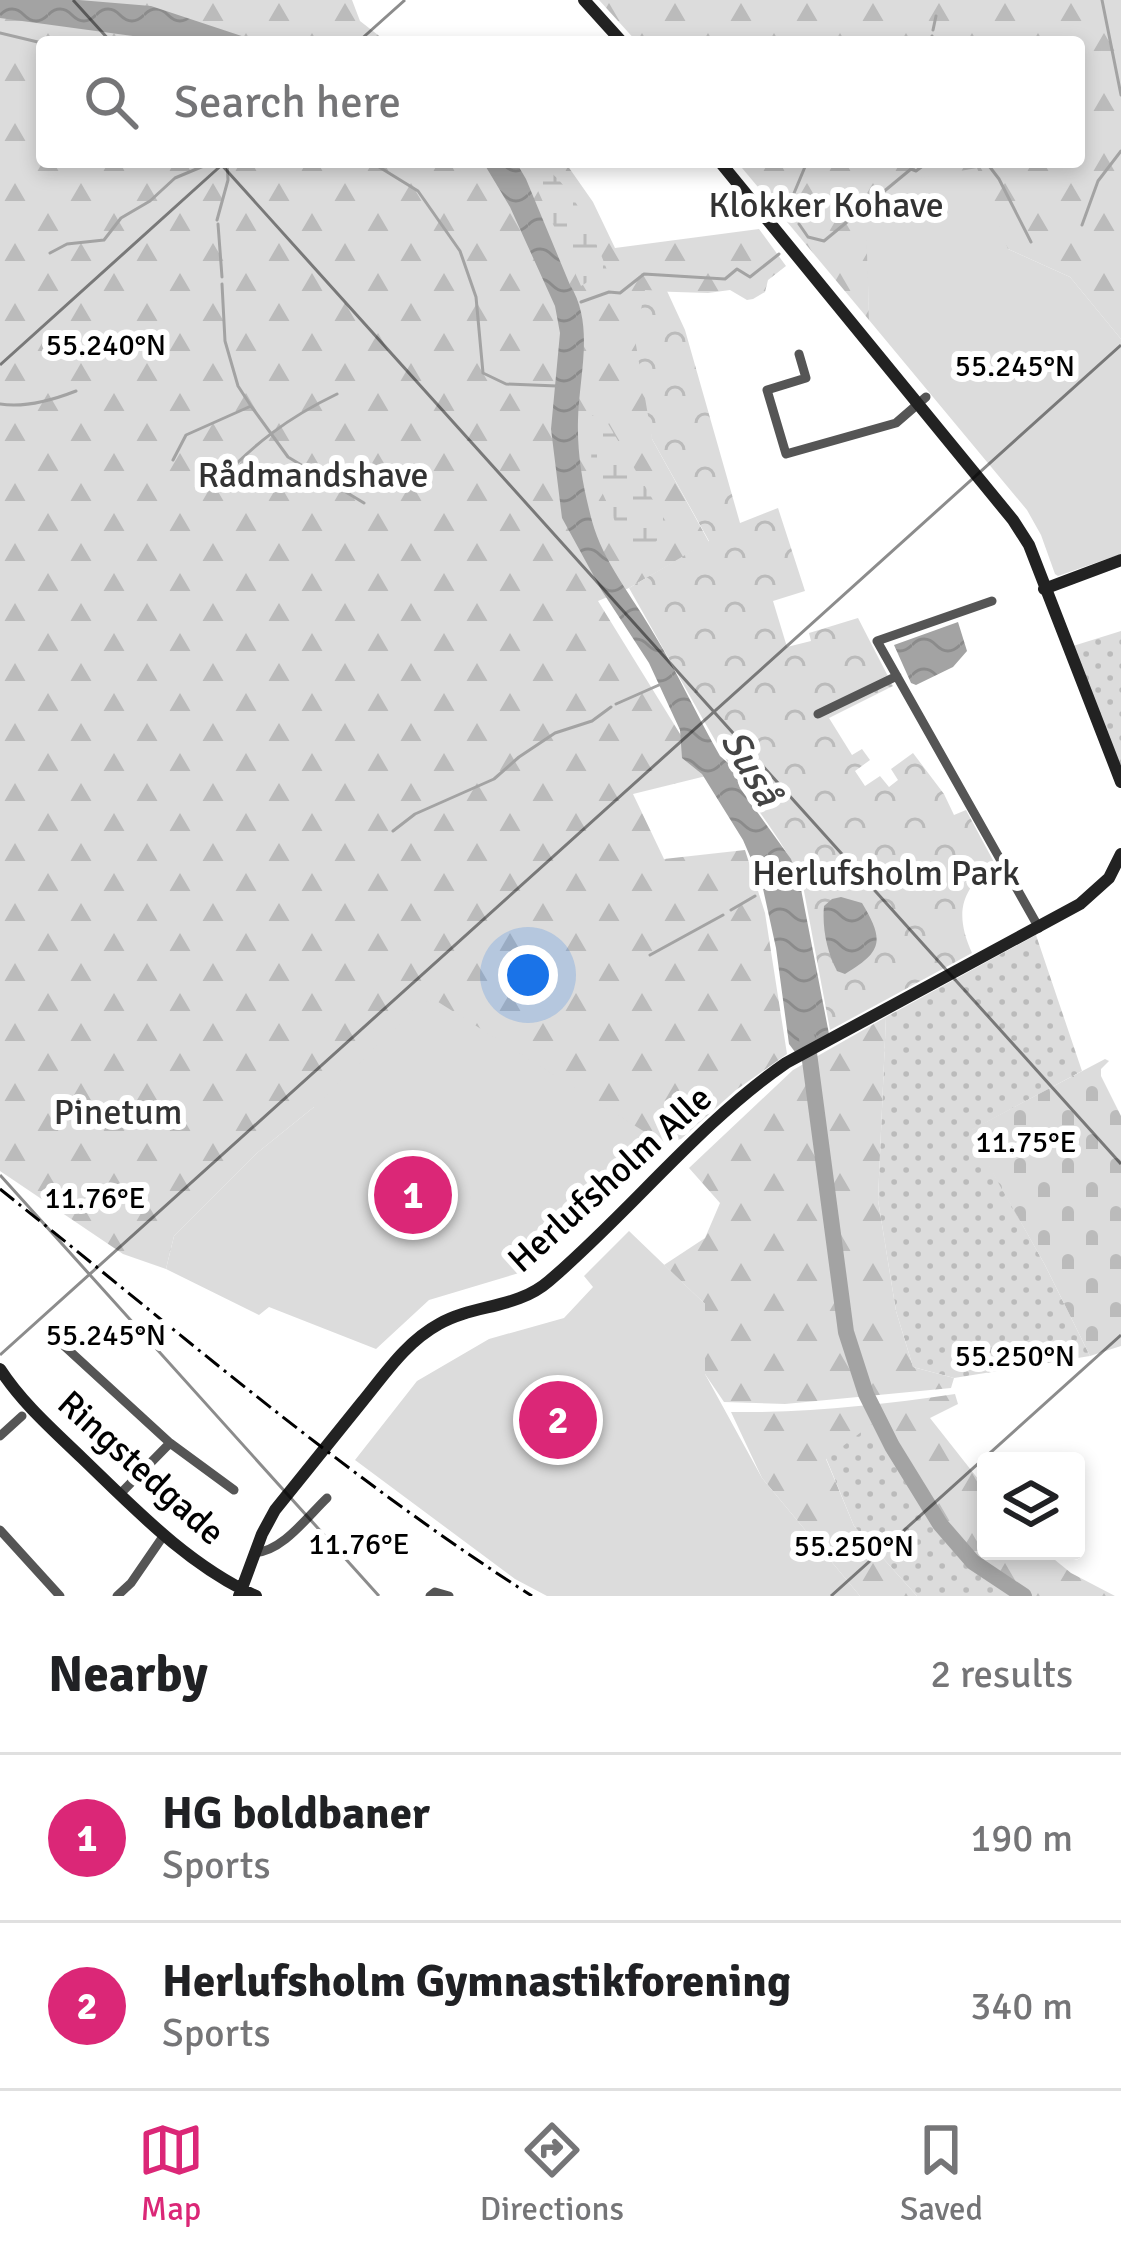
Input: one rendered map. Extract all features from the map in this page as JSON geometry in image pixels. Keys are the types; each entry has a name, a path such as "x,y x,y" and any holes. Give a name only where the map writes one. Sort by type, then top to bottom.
{"street":[{"path":"584,0 617,36"},
{"path":"725,168 922,400 1013,520 1029,545 1121,782"},
{"path":"799,354 806,378 766,390 786,454 896,423 922,400"},
{"path":"1045,589 1121,560"},
{"path":"992,602 877,641 1039,928"},
{"path":"818,713 897,676"},
{"name":"Herlufsholm Alle","path":"240,1593 275,1510 419,1336 459,1314 517,1300 544,1286 764,1078 1080,904 1098,890 1120,858"},
{"path":"62,1344 170,1443 234,1490"},
{"name":"Ringstedgade","path":"0,1369 31,1408 164,1535 240,1593 256,1596"},
{"path":"0,1436 22,1416"},
{"path":"120,1495 170,1443"},
{"path":"254,1553 280,1543 327,1498"},
{"path":"0,1530 60,1596"},
{"path":"117,1596 164,1535"},
{"path":"430,1596 435,1592 449,1596"}],"green space":[{"name":"Rådmandshave","path":"0,0 352,0 360,21 379,36 36,36 36,168 569,168 593,202 615,248 759,229 786,266 753,299 730,290 645,291 652,439 709,542 598,601 706,776 633,794 664,859 745,850 765,913 787,1054 736,1090 681,1139 664,1144 314,1107 257,1153 174,1236 166,1269 123,1254 0,1171"},
{"name":"Klokker Kohave","path":"599,0 1121,0 1121,339 1070,277 1008,249 867,215 869,320 742,168 1085,168 1085,36 632,36"},
{"path":"528,168 543,168 554,175 577,204 595,239 607,270 581,286"},
{"path":"977,168 1008,249 1070,277 1121,339 1121,554 1058,576 1027,510 869,320 866,215 914,179"},
{"name":"Herlufsholm Park","path":"645,290 667,291 685,330 740,523 778,508 805,591 773,601 787,647 811,641 809,633 858,618 893,686 829,718 852,755 862,749 870,760 855,771 865,786 880,776 889,787 898,780 891,769 913,753 954,815 966,810 995,864 974,884 964,904 963,927 972,953 830,1030 797,872 740,783 629,588 709,541 652,439 635,339"},
{"path":"592,415 607,422 669,527 652,546 627,559 591,468"},
{"path":"1121,631 1121,767 1073,646"},
{"path":"1036,935 1082,1071 970,1131 1090,1356 954,1378 913,1367 896,1311 878,1200 886,1017"},
{"path":"435,1000 664,1144 529,1270 429,1300 376,1349 269,1307 259,1315 166,1269 174,1236 257,1153 314,1107 422,1002"},
{"path":"886,1017 878,1200 896,1311 913,1367 954,1378 951,1388 785,1404 724,1402 705,1374 705,1304 664,1265 705,1238 720,1203 689,1168 793,1070"},
{"path":"1109,1061 1101,1076 1121,1116 1121,1346 1090,1356 969,1131"},
{"path":"629,1231 705,1304 705,1374 762,1478 860,1596 547,1596 515,1579 355,1460 417,1381 489,1339 564,1318 593,1287 584,1276"},
{"path":"955,1394 958,1404 930,1418 977,1478 977,1560 1055,1560 1115,1596 1024,1596 973,1562 940,1524 877,1420 826,1459 854,1526 917,1596 860,1596 762,1478 731,1412 843,1408"},
{"path":"877,1419 918,1492 955,1542 982,1568 1024,1596 917,1596 854,1526 826,1458"}],"water":[{"path":"0,0 79,0 151,6 242,36 133,36 0,18"},
{"path":"487,168 520,168 578,300 584,333 580,458 603,551 720,756 735,769 740,788 791,859 800,884 829,1034 795,1052 789,1044 762,884 743,840 702,774 682,758 680,730 649,663 562,518 551,429 560,333 555,306 510,207"},
{"path":"958,622 967,651 953,667 916,685 911,683 894,645"},
{"path":"841,897 862,903 876,936 873,952 845,974 833,964 824,923 824,906"}],"waterway":[{"path":"1102,0 1121,95"},
{"path":"933,30 936,16"},
{"path":"0,33 36,42"},
{"path":"1082,225 1098,181 1121,151"},
{"path":"50,253 67,244 104,240 121,218 150,201 175,178 199,168"},
{"path":"217,220 227,168"},
{"path":"381,168 418,191 460,251 476,297 483,373 506,384 557,386"},
{"path":"794,219 787,210 804,168"},
{"path":"799,224 808,237 824,241 911,169 920,168"},
{"path":"991,168 1031,242"},
{"path":"218,224 222,277"},
{"path":"581,302 620,293 644,274 725,279 737,269 750,277 779,254"},
{"path":"222,284 225,341 238,386 288,457 364,503"},
{"path":"0,404 39,402 76,391"},
{"path":"215,485 272,433 337,394"},
{"path":"173,460 186,435 251,406"},
{"path":"616,704 659,685"},
{"path":"393,831 415,814 494,779 555,733 592,721 611,707"},
{"path":"731,910 755,896"},
{"path":"650,955 723,915"},
{"name":"Suså","path":"807,1038 846,1332 866,1394 940,1524 973,1562 1024,1596"}],"railway":[{"path":"0,1189 327,1451 532,1596"}],"place":[{"name":"HG boldbaner","path":"413,1195"},
{"name":"Herlufsholm Gymnastikforening","path":"558,1420"}],"park label":[{"name":"Pinetum","path":"118,1111"}]}
